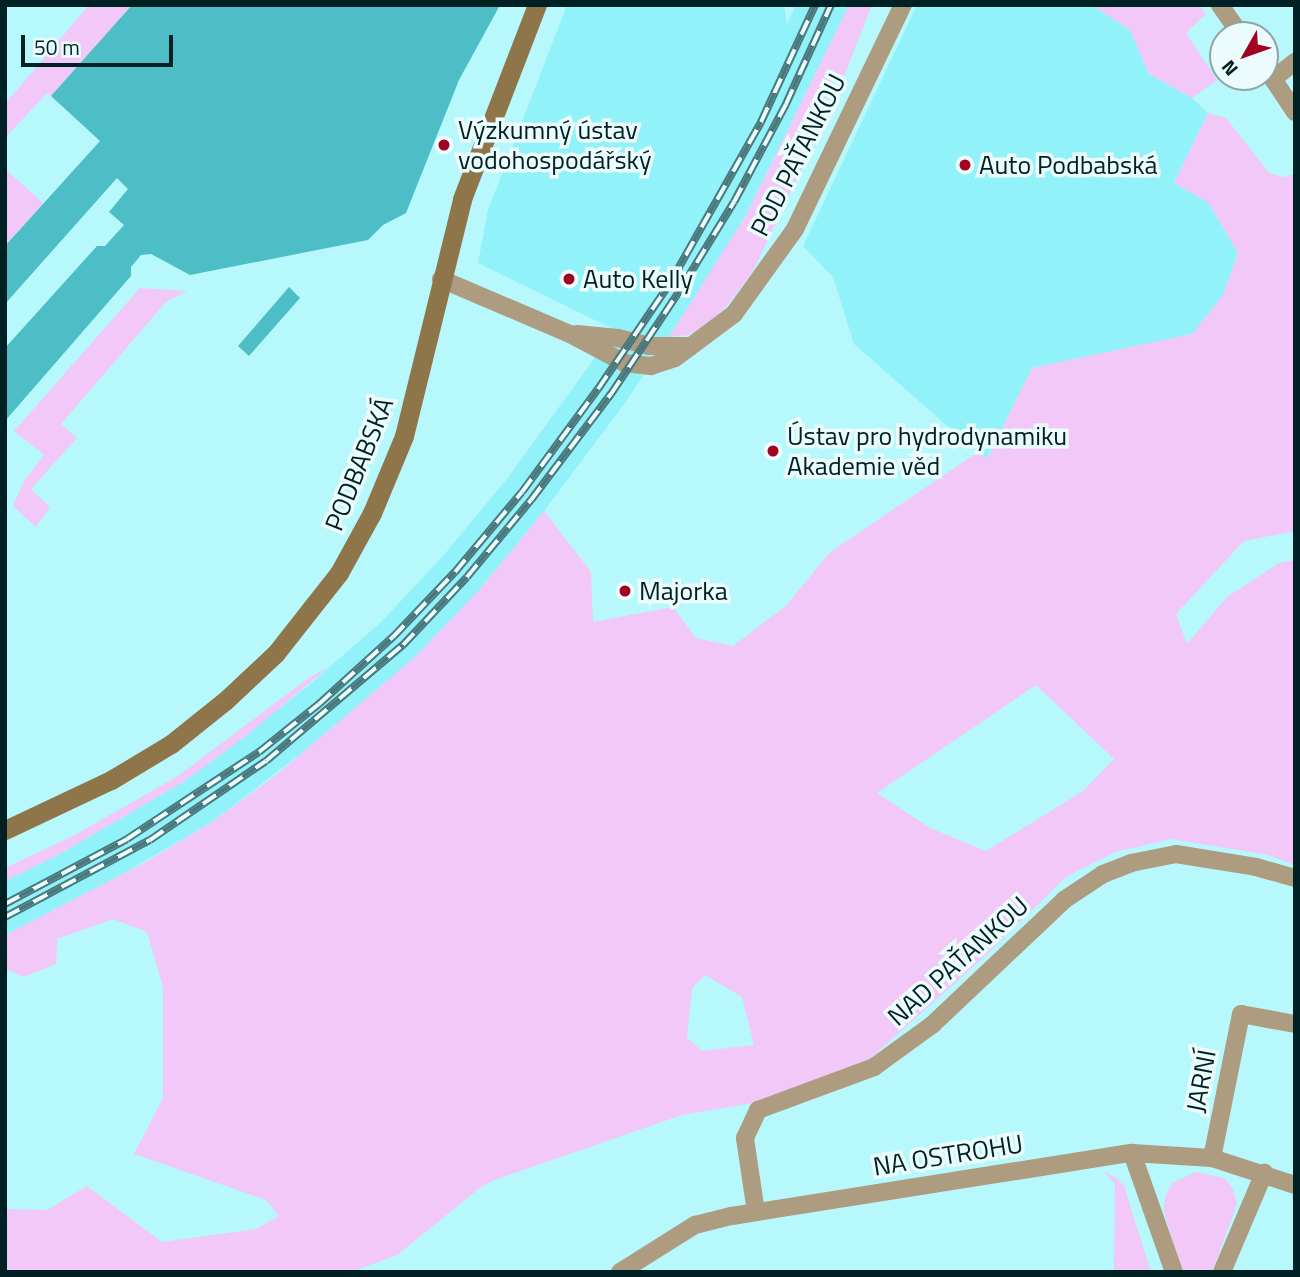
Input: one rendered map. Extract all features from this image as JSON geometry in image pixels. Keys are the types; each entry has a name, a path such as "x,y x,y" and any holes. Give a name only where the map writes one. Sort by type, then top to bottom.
{"main road":[{"name":"PODBABSKÁ","path":"5,830 111,780 171,744 226,700 276,653 309,614 357,542 404,436 462,199 537,5"}],"street":[{"name":"POD PAŤANKOU","path":"441,279 570,334 625,363 652,366 675,358 734,314 795,229 903,5"},
{"path":"1220,5 1231,21"},
{"path":"1279,88 1295,113"},
{"name":"NAD PAŤANKOU","path":"756,1212 745,1138 758,1110 874,1067 932,1025 1064,900 1103,874 1131,863 1176,854 1256,867 1295,878"},
{"name":"JARNÍ","path":"1212,1158 1241,1014 1295,1024"},
{"path":"1132,1153 1174,1272"},
{"name":"NA OSTROHU","path":"621,1272 695,1225 756,1212 1132,1153 1212,1158 1295,1185"},
{"path":"1222,1272 1264,1173"}],"shaded area":[{"path":"89,5 132,5 51,96 47,93 5,138 5,104"},
{"path":"132,5 500,5 459,80 406,213 383,225 368,240 190,275 151,254 141,255 131,267 131,276 5,421 5,348 97,246 105,246 124,225 109,212 128,189 117,178 5,304 5,246 100,141 51,96"},
{"path":"567,5 784,5 787,24 796,5 849,5 746,215 694,299 625,403 544,511 480,589 415,657 338,725 212,822 81,898 5,935 5,881 58,855 185,781 307,687 381,622 443,556 506,480 615,330 478,263 488,210"},
{"path":"849,5 872,5 844,76 836,74 814,124 821,128 753,271 727,306 706,326 688,335 669,337 746,215"},
{"path":"917,5 1092,5 1130,30 1149,74 1192,98 1208,113 1174,183 1208,202 1238,253 1223,295 1193,334 1032,368 986,460 854,344 833,277 803,246"},
{"path":"1092,5 1199,5 1206,14 1186,33 1209,68 1209,86 1192,98 1149,74 1130,30"},
{"path":"1208,113 1226,118 1269,173 1283,177 1295,174 1295,531 1244,541 1176,614 1187,644 1227,597 1279,563 1295,560 1295,865 1268,855 1171,839 1115,852 1066,877 982,959 867,1061 781,1098 682,1115 494,1180 481,1187 397,1255 351,1272 5,1272 5,1209 47,1210 87,1186 162,1242 256,1229 279,1216 266,1200 134,1154 163,1098 163,987 147,932 113,919 57,939 56,964 23,977 5,969 5,935 142,864 212,822 276,775 415,657 480,589 544,511 591,572 593,622 673,607 696,638 733,646 786,606 829,553 978,452 987,459 1032,368 1192,334 1223,295 1238,253 1208,202 1174,183","holes":["1036,685 1114,759 1083,791 986,851 930,828 877,793","705,975 742,997 754,1045 702,1051 687,1038 692,988"]},
{"path":"5,169 43,203 5,246"},
{"path":"289,287 300,298 249,356 238,346"},
{"path":"140,288 187,291 166,302 61,424 77,438 31,489 50,507 36,527 13,506 24,481 44,455 14,431"},
{"path":"329,667 246,736 185,781 58,855 5,881 5,868 75,835 178,776 310,677"},
{"path":"1103,1171 1117,1178 1124,1186 1151,1272 1114,1272 1115,1184"},
{"path":"1196,1172 1224,1178 1232,1187 1237,1204 1212,1272 1182,1272 1164,1212 1165,1197 1172,1183"}],"railway":[{"path":"5,904 127,839 259,752 319,704 393,637 455,572 522,492 598,389 670,283 761,122 815,5"},
{"path":"5,917 150,840 266,761 403,645 467,577 531,500 611,394 680,290 734,202 786,104 831,5"}],"place":[{"name":"Výzkumný ústav vodohospodářský","path":"444,145"},
{"name":"Auto Podbabská","path":"965,165"},
{"name":"Auto Kelly","path":"569,279"},
{"name":"Ústav pro hydrodynamiku Akademie věd","path":"773,451"},
{"name":"Majorka","path":"625,591"}]}
